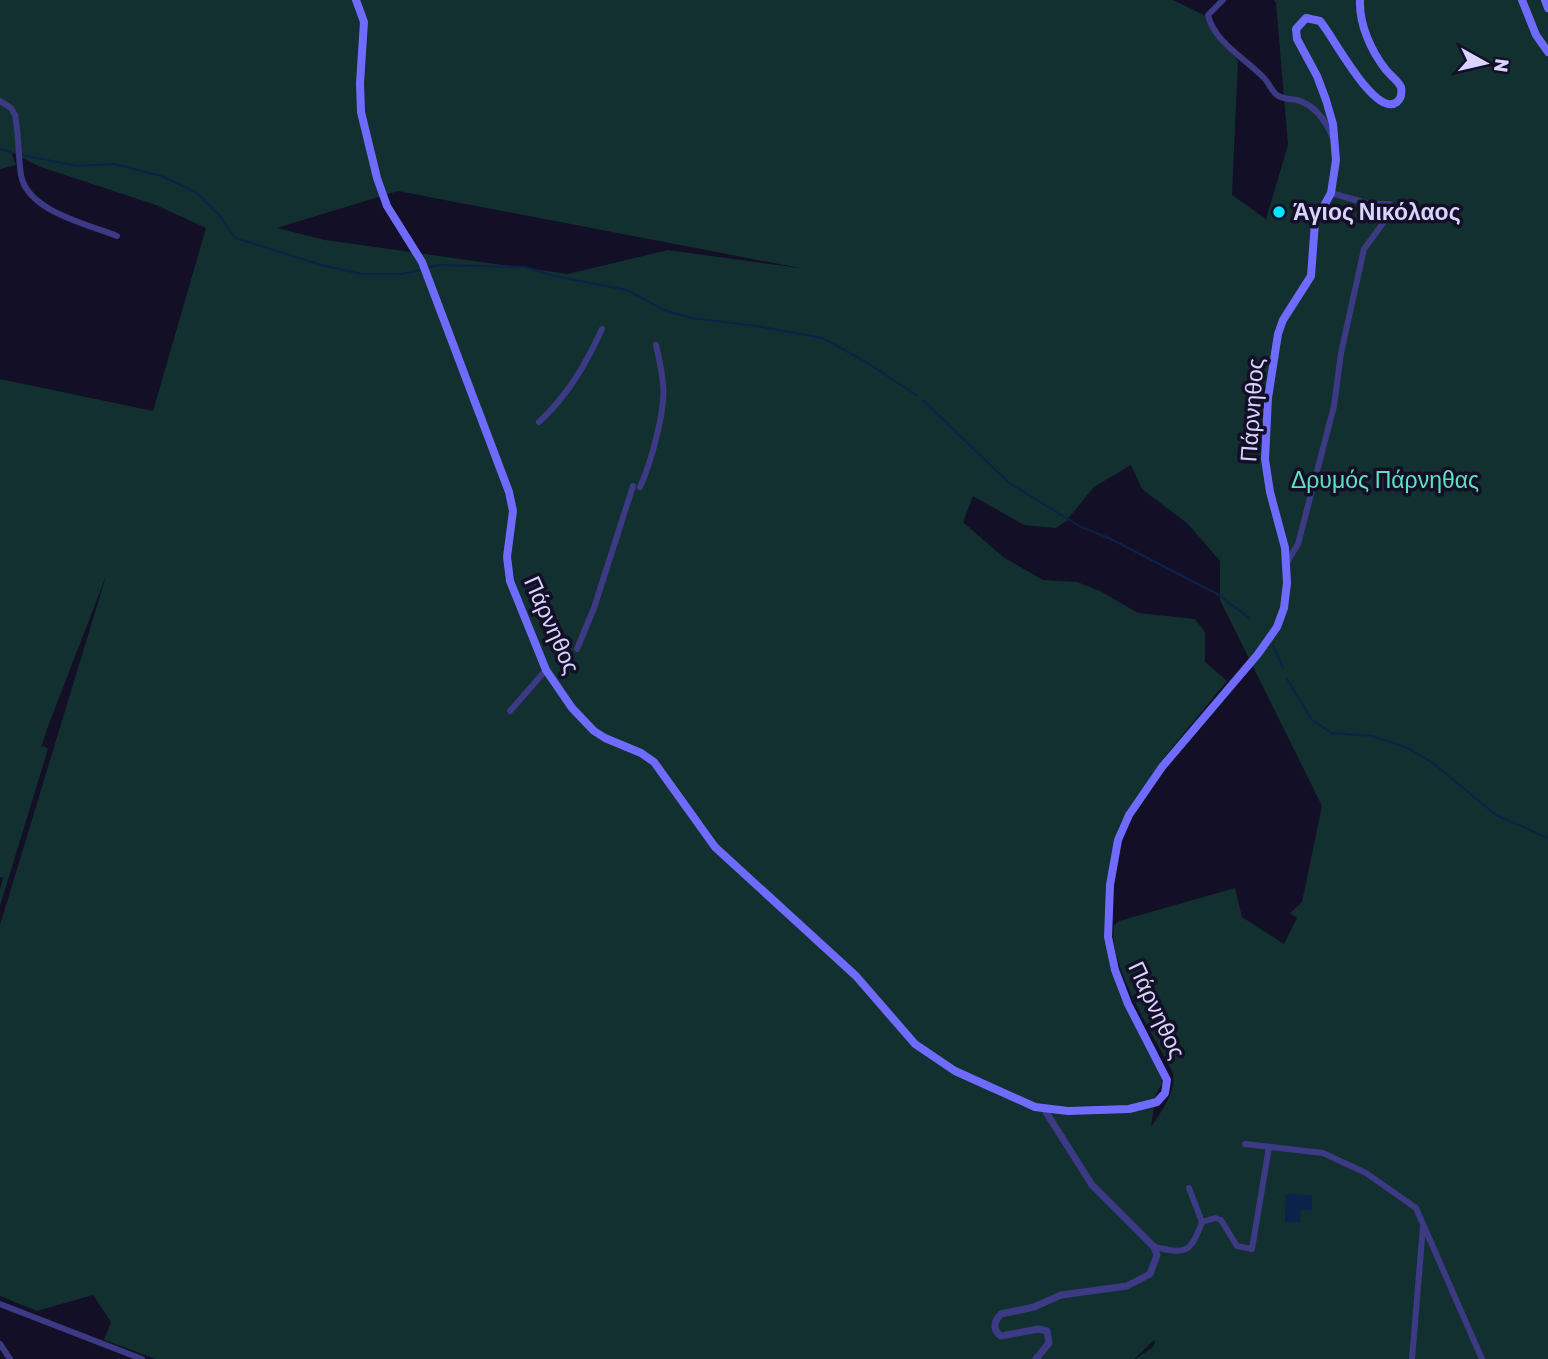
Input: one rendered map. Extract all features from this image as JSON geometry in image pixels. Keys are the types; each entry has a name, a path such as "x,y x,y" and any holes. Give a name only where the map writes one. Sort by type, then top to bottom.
{"main road":[{"name":"Πάρνηθος","path":"356,0 364,22 360,96 363,125 381,192 397,224 422,262 509,492 513,511 507,556 508,574 546,670 572,708 594,731 612,742 641,753 659,768 720,852 856,976 915,1044 955,1071 1026,1104 1068,1111 1138,1108 1155,1103 1165,1093 1166,1075 1128,1004 1110,949 1109,901 1115,851 1129,815 1161,768 1258,654 1277,627 1286,596 1285,548 1265,459 1270,385 1278,334 1283,320 1311,276 1315,222 1331,193 1335,177 1334,124 1317,76 1297,40 1296,29 1306,18 1320,21 1360,79 1380,102 1388,105 1396,103 1401,96 1401,87 1387,71 1372,46 1362,22 1360,0"},
{"path":"1522,0 1536,35 1548,52"},
{"path":"1545,0 1548,8"}],"street":[{"path":"1223,0 1208,15 1210,26 1266,79 1274,93 1285,100 1296,99 1315,108 1335,144"},
{"path":"0,101 11,108 15,115 21,173 29,194 40,204 117,236"},
{"path":"1286,564 1298,544 1334,406 1341,353 1364,249 1392,211 1390,204 1370,204 1331,193"},
{"path":"540,422 580,374 602,329"},
{"path":"577,649 637,486 647,471 663,400 664,385 656,345"},
{"path":"510,711 546,670"},
{"path":"1036,1359 1045,1348 1048,1334 1038,1329 1001,1336 995,1330 995,1324 1001,1314 1034,1307 1061,1296 1127,1286 1145,1278 1154,1267 1157,1255 1154,1247 1092,1185 1045,1109"},
{"path":"1245,1144 1323,1153 1366,1173 1416,1208 1481,1359"},
{"path":"1202,1222 1219,1219 1237,1246 1252,1250 1269,1147"},
{"path":"1154,1247 1177,1252 1187,1250 1194,1242 1202,1222 1189,1188"},
{"path":"1412,1359 1423,1224"},
{"path":"0,1304 142,1359"},
{"path":"0,1344 10,1358"},
{"path":"0,1356 10,1358"}],"green space":[{"name":"Δρυμός Πάρνηθας","path":"0,0 1173,0 1204,15 1238,61 1232,195 1266,219 1288,145 1274,0 1548,0 1548,1359 1135,1359 1152,1348 1154,1340 1134,1359 156,1359 104,1340 111,1322 93,1295 37,1311 0,1296 0,925 106,576 47,729 41,748 43,746 48,749 0,906 3,878 0,877 0,379 153,411 206,228 156,205 38,166 11,152 16,165 0,169","holes":["398,191 802,269 668,250 568,274 325,240 277,228","1131,465 1142,489 1188,524 1220,561 1220,600 1322,806 1302,902 1290,913 1297,918 1284,944 1242,917 1235,888 1119,921 1114,925 1114,941 1125,979 1173,1073 1170,1094 1151,1127 1156,1094 1163,1076 1112,970 1107,889 1112,854 1118,829 1128,809 1166,755 1227,681 1205,662 1205,632 1195,619 1138,613 1100,591 1077,582 1043,580 1003,557 963,522 973,496 1024,525 1056,528 1066,521 1094,487"]}],"water":[{"path":"1286,1194 1312,1195 1312,1210 1301,1210 1300,1222 1285,1222"}],"waterway":[{"path":"0,149 13,153"},
{"path":"22,155 77,166 114,164 161,176 196,192 219,215 235,238 325,266 362,274 401,274 421,270"},
{"path":"426,268 439,265 525,267 554,276 627,290 664,310 692,318 822,338 863,360 916,395"},
{"path":"923,400 1009,483 1081,527 1109,538 1219,595 1249,618"},
{"path":"1273,645 1283,668"},
{"path":"1287,679 1312,720 1332,733 1372,736 1406,747 1433,763 1496,815 1548,838"}],"place":[{"name":"Άγιος Νικόλαος","path":"1279,212"}]}
